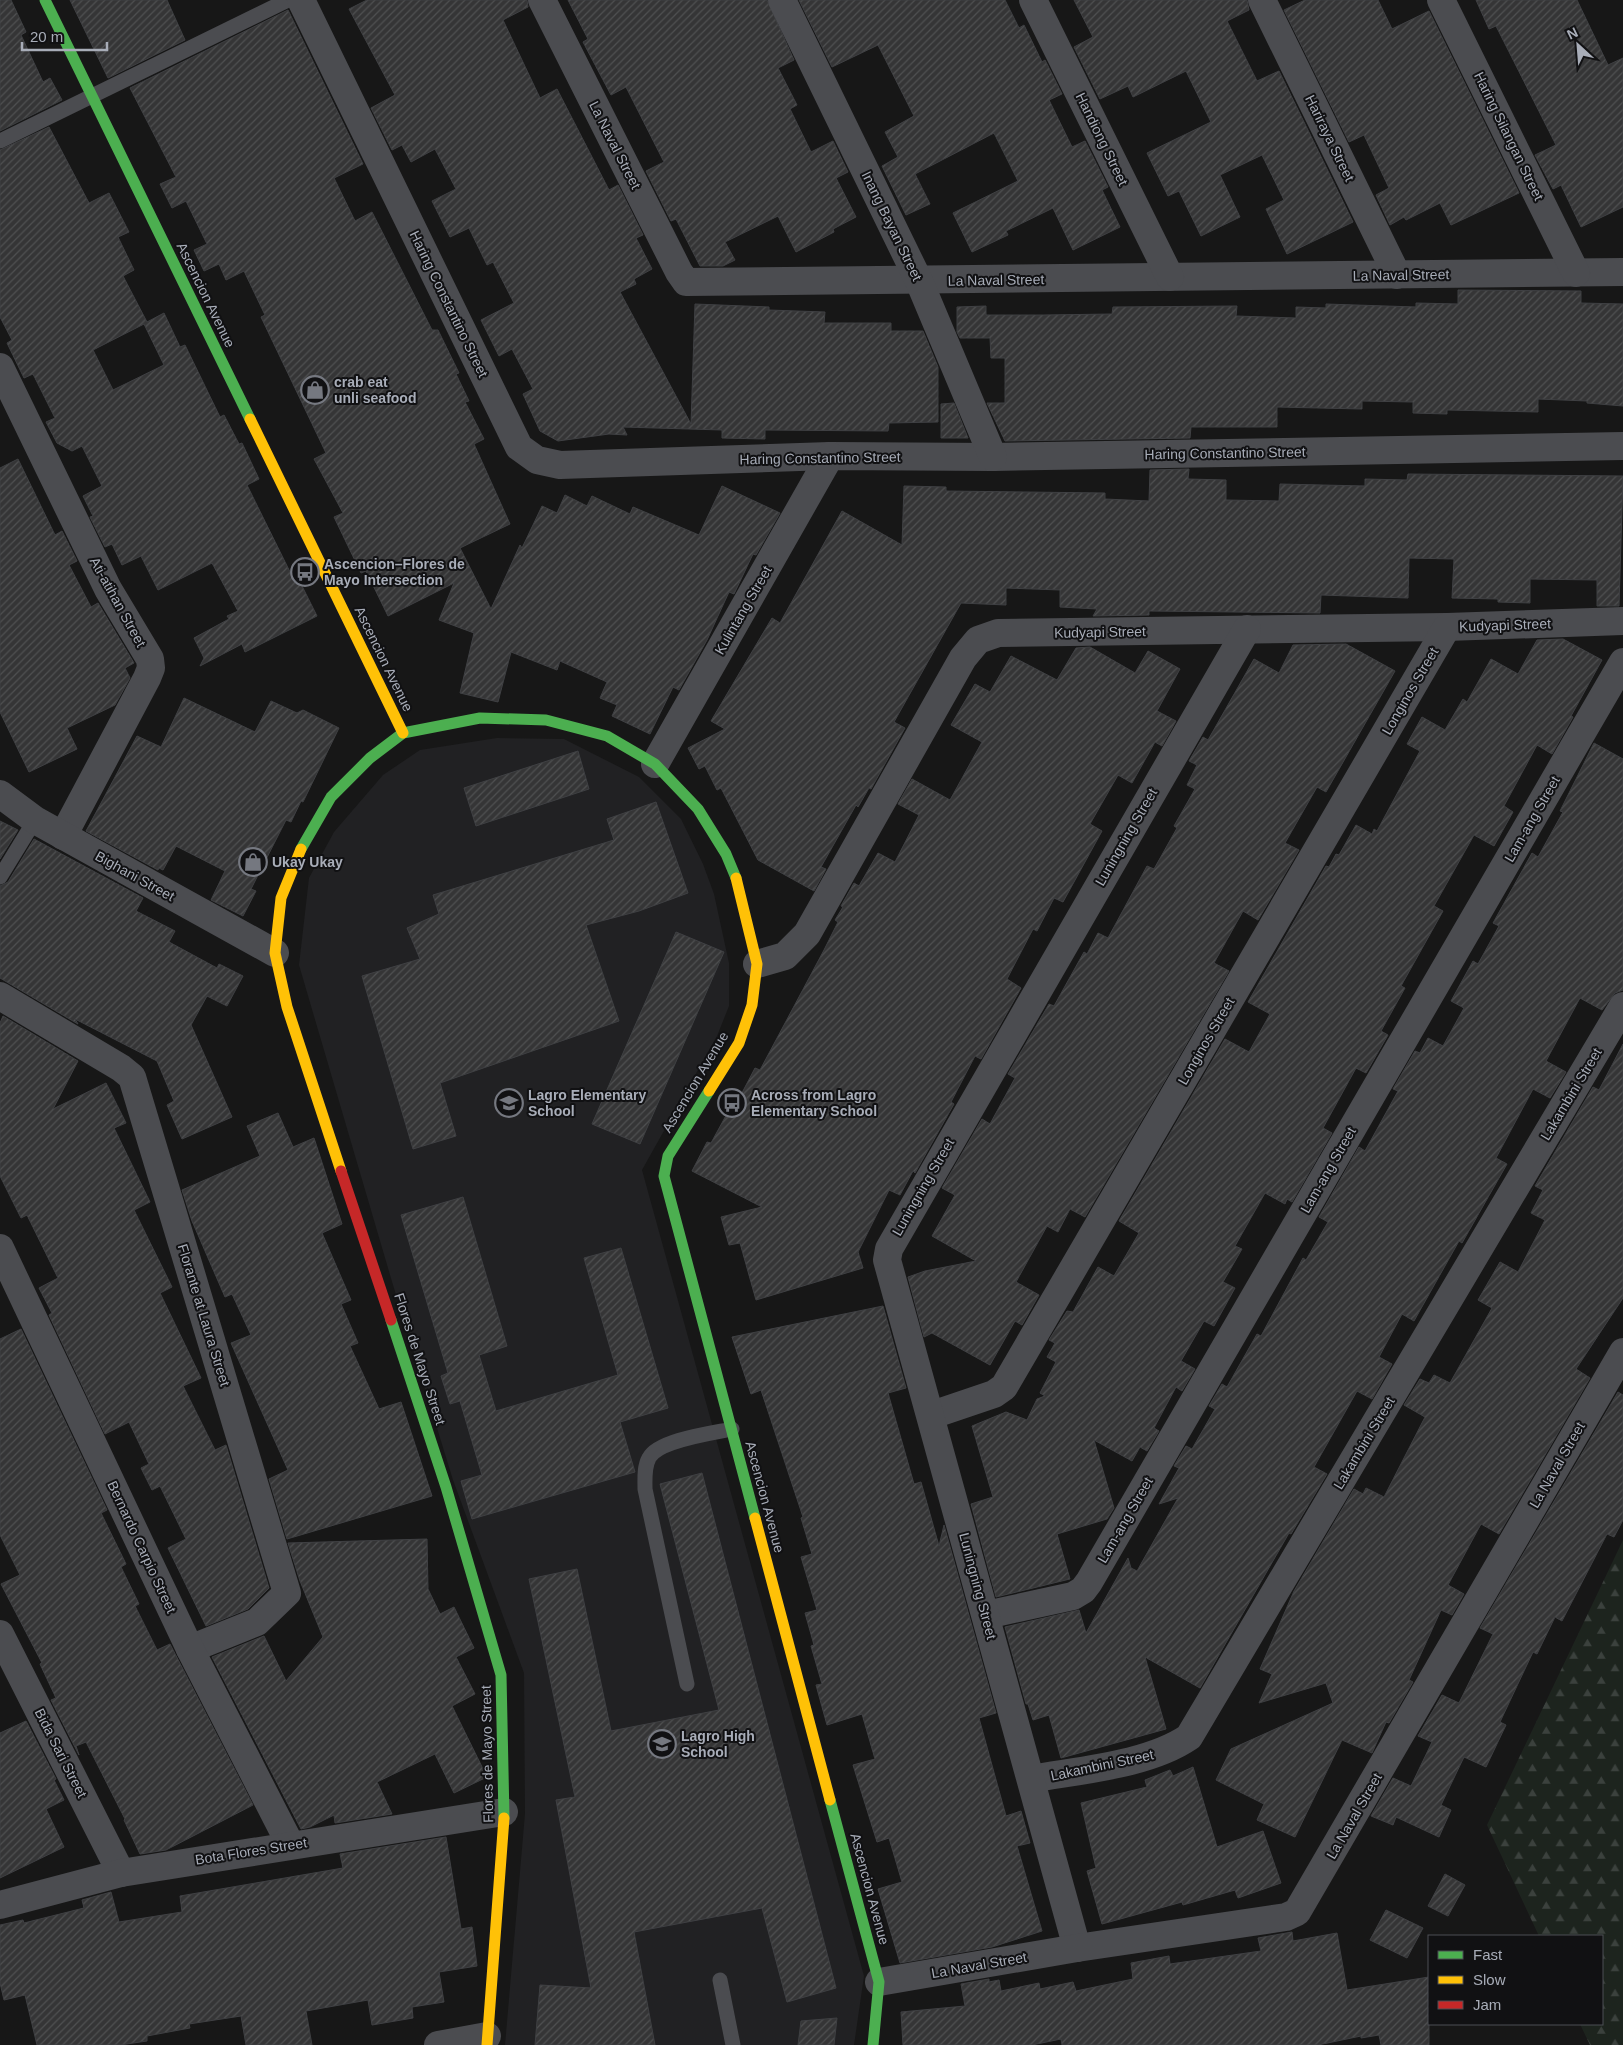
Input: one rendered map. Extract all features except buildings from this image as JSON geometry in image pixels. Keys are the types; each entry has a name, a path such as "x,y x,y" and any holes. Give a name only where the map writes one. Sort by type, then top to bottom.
{"street":[{"name":"Ascencion Avenue","path":"45,0 404,733 480,718 546,720 607,736 655,764 698,809 726,854 738,882 757,964 752,1005 739,1043 668,1156 664,1176 879,1982 873,2045"},
{"name":"Haring Constantino Street","path":"300,0 519,447 537,460 560,465 830,456 993,457 1623,446"},
{"name":"La Naval Street","path":"542,0 679,272 686,282 1623,272"},
{"name":"Inang Bayan Street","path":"782,0 919,281 993,457"},
{"name":"Handiong Street","path":"1033,0 1170,277"},
{"name":"Hariraya Street","path":"1262,0 1397,275"},
{"name":"Haring Silangan Street","path":"1441,0 1576,273"},
{"name":"Ati-atihan Street","path":"0,367 108,589 150,659 151,668 147,678 63,836"},
{"name":"Kulintang Street","path":"655,764 830,456"},
{"name":"Kudyapi Street","path":"757,964 784,956 807,934 963,658 978,640 998,634 1447,627 1623,621"},
{"name":"Longinos Street","path":"932,1415 994,1394 1004,1387 1447,627"},
{"name":"Luningning Street","path":"1077,1948 888,1260 889,1249 1247,629"},
{"name":"Lam-ang Street","path":"986,1615 1073,1596 1083,1590 1623,662"},
{"name":"Flores de Mayo Street","path":"404,733 370,758 332,797 322,813 298,854 281,898 274,953 287,1007 446,1487 500,1675 504,1812 487,2041"},
{"name":"Bighani Street","path":"0,794 35,820 274,953"},
{"name":"Florante at Laura Street","path":"0,996 121,1068 132,1077 287,1593 257,1622 190,1649"},
{"name":"Lakambini Street","path":"1031,1780 1151,1756 1172,1749 1189,1737 1623,1006"},
{"name":"Bernardo Carpio Street","path":"0,1248 190,1649 290,1844"},
{"name":"La Naval Street","path":"879,1982 1077,1948 1286,1917 1297,1912 1623,1352"},
{"name":"Bida Sari Street","path":"0,1634 121,1873"},
{"name":"Bota Flores Street","path":"0,1905 121,1873 290,1844 504,1812"},
{"path":"438,2045 487,2041"}],"lane":[{"path":"0,141 288,0"},
{"path":"0,877 35,820"},
{"path":"687,1684 645,1489 645,1474 649,1457 661,1447 732,1429"},
{"path":"720,1980 734,2045"}],"shaded area":[{"path":"497,738 564,739 639,777 681,819 703,864 714,894 729,963 729,1006 717,1036 642,1170 864,1976 854,2045 505,2045 525,1814 524,1673 453,1480 393,1285 299,965 309,878 334,832 383,775 420,750"}],"green space":[{"path":"1623,1540 1623,2045 1590,2045 1580,2025 1603,2025 1603,1935 1539,1935 1487,1825"}],"traffic: fast":[{"path":"45,0 250,419"},
{"path":"301,849 331,797 370,758 403,733 480,718 546,720 607,736 655,764 698,809 726,854 736,878"},
{"path":"709,1091 668,1156 664,1176 755,1518"},
{"path":"391,1320 446,1487 501,1675 504,1818"},
{"path":"830,1800 879,1982 873,2045"}],"traffic: slow":[{"path":"250,419 403,733"},
{"path":"301,849 281,898 275,953 287,1007 341,1171"},
{"path":"709,1091 739,1043 752,1005 757,964 736,878"},
{"path":"755,1518 830,1800"},
{"path":"487,2045 504,1818"}],"traffic: jam":[{"path":"341,1171 391,1320"}],"place":[{"name":"crab eat unli seafood","path":"315,390"},
{"name":"Ascencion–Flores de Mayo Intersection","path":"305,572"},
{"name":"Ukay Ukay","path":"253,862"},
{"name":"Lagro Elementary School","path":"509,1103"},
{"name":"Across from Lagro Elementary School","path":"732,1103"},
{"name":"Lagro High School","path":"662,1744"}]}
